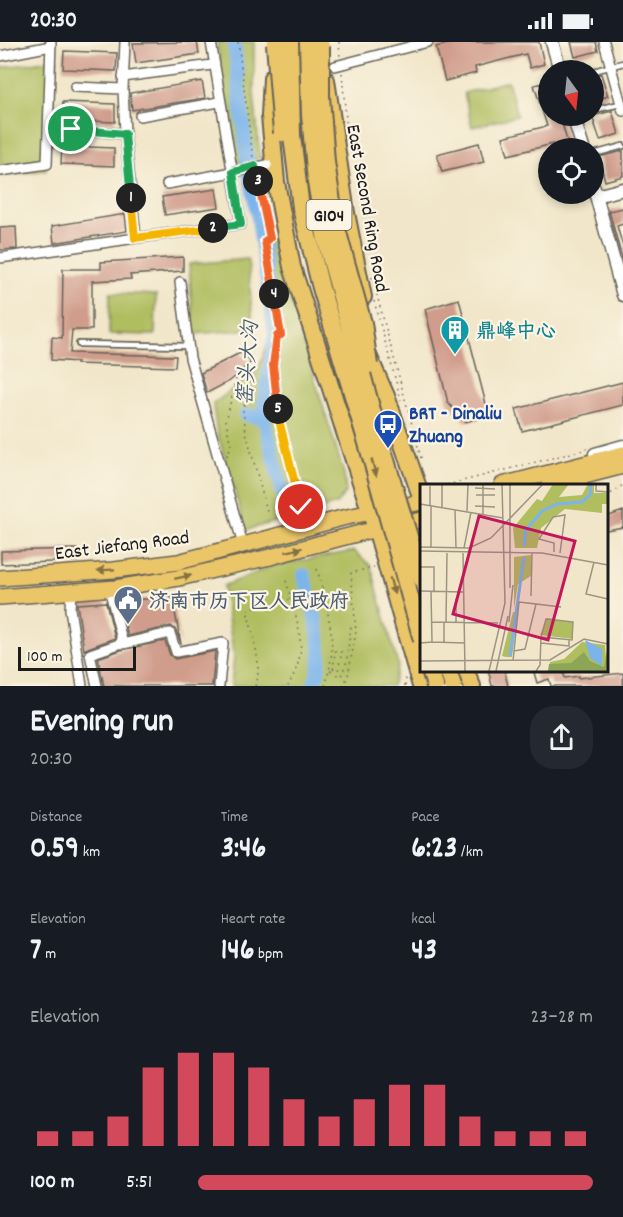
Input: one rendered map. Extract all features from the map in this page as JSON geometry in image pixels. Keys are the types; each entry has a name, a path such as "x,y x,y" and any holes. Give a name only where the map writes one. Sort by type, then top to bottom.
{"highway":[{"path":"280,43 270,116 271,164 292,267 322,360"},
{"path":"280,43 286,169 298,240 324,337 373,442 420,574"},
{"name":"G104","path":"280,43 287,142 296,206 329,337 322,360 375,530 410,686"},
{"path":"317,43 326,162 335,222 363,323 373,442 420,632"},
{"name":"East Second Ring Road","path":"317,43 346,213 379,378 420,494"},
{"path":"430,671 433,686"},
{"path":"448,671 450,686"},
{"path":"465,671 472,686"}],"main road":[{"path":"506,484 575,466 621,470"},
{"path":"555,484 621,470"},
{"path":"601,484 621,470"},
{"name":"East Jiefang Road","path":"0,578 178,562 342,518 420,500"},
{"name":"East Jiefang Road","path":"0,597 109,588 179,578 420,520"},
{"path":"433,686 463,671"},
{"path":"450,686 464,671"}],"street":[{"path":"125,42 123,77 125,134 135,238"},
{"path":"0,258 241,224 211,42"},
{"path":"338,65 428,42"},
{"path":"552,42 557,60"},
{"path":"604,42 622,106"},
{"path":"0,56 51,44 47,164 0,171"},
{"path":"123,77 212,65"},
{"path":"75,87 123,88"},
{"path":"140,116 219,102"},
{"path":"71,129 125,134"},
{"path":"167,184 271,164"},
{"path":"604,191 623,189"},
{"path":"598,204 623,295"},
{"path":"180,282 189,358 243,546"},
{"path":"575,466 592,455 623,446"},
{"path":"109,588 122,643"},
{"path":"71,591 70,609 82,686"},
{"path":"97,686 90,654 122,643 170,633 176,652 223,643 219,686"}],"lane":[{"path":"604,69 623,63"},
{"path":"604,109 622,106"},
{"path":"604,151 623,146"},
{"path":"79,344 188,346"}],"path":[{"path":"238,42 255,166 270,238 265,241 281,335 277,336 273,365 279,420 301,507"},
{"path":"339,42 338,65 347,133"},
{"path":"372,277 423,463"},
{"path":"227,456 231,446 226,421 236,379"},
{"path":"250,381 243,410 246,432 268,515"},
{"path":"451,484 590,449"},
{"path":"608,493 621,470"},
{"path":"343,686 348,676 356,632 351,573 375,567"},
{"path":"317,569 332,631 330,671 325,686"},
{"path":"286,581 299,633 300,655 288,686"},
{"path":"324,596 352,588"},
{"path":"255,686 258,659 247,609 291,599"},
{"path":"330,671 333,672 335,651 342,652 337,675 341,676 346,664 351,627 356,627"}],"green space":[{"path":"217,42 254,42 254,93 260,158 234,163"},
{"path":"57,59 46,170 0,176 0,68"},
{"path":"508,81 517,116 472,127 464,93"},
{"path":"263,177 273,244 344,474 346,493 336,504 246,530 216,428 213,404 258,370 271,334 279,333 247,178"},
{"path":"248,259 253,329 194,334 189,264"},
{"path":"110,293 156,295 155,335 109,334"},
{"path":"354,551 371,566 398,665 392,686 231,686 234,656 223,586 272,566"}],"building":[{"path":"197,42 199,54 136,63 133,43"},
{"path":"455,42 539,42 543,60 538,60 538,66 530,68 526,54 475,67 476,73 445,81 436,47"},
{"path":"571,42 596,42 598,51 575,57"},
{"path":"64,51 117,53 116,71 63,69"},
{"path":"202,81 205,98 132,110 130,93"},
{"path":"604,83 608,96 604,97"},
{"path":"538,84 538,98 534,85"},
{"path":"63,102 115,104 115,122 62,120"},
{"path":"612,111 619,134 599,138 595,126 604,126 604,113"},
{"path":"547,126 563,126 566,138 538,138 538,148 508,155 503,137"},
{"path":"479,143 484,162 442,172 437,154"},
{"path":"62,146 114,148 114,166 61,164"},
{"path":"623,151 623,176 605,181 604,156"},
{"path":"216,189 219,207 165,215 162,197"},
{"path":"623,208 623,224 617,226 623,247 623,262 609,211"},
{"path":"125,214 127,231 54,243 52,226"},
{"path":"16,227 17,249 0,250 0,228"},
{"path":"183,257 183,271 130,275 131,279 92,281 92,330 72,330 70,353 176,356 175,367 76,364 77,362 51,360 52,337 62,338 63,269 101,269 101,262"},
{"name":"鼎峰中心","path":"459,299 489,416 465,422 448,403 425,309"},
{"path":"240,353 251,362 230,381 207,393 201,373"},
{"path":"623,382 623,405 522,431 516,409"},
{"path":"623,511 623,527 608,530 608,516"},
{"path":"77,549 77,561 1,564 1,551"},
{"path":"172,597 181,644 176,630 171,626 128,636 119,601"},
{"path":"106,602 115,638 84,650 77,604"},
{"path":"165,641 170,655 175,659 215,651 212,686 104,686 98,658 121,650"},
{"path":"488,671 504,671 508,686 492,686"},
{"path":"534,671 563,671 565,678 623,673 623,686 551,686 549,679 537,683"}],"waterway":[{"name":"窑头大沟","path":"234,42 248,164 275,333 264,403 264,419 286,506"},
{"path":"246,415 264,419"},
{"name":"窑头大沟","path":"304,575 320,645 318,673 313,686"}],"place":[{"name":"鼎峰中心","path":"455,356"},
{"name":"BRT - Dinaliu Zhuang","path":"388,450"},
{"name":"济南市历下区人民政府","path":"128,626"}],"route":[{"path":"71,129 125,134 135,238 241,224 233,172 255,166 270,238 265,241 281,335 277,336 273,365 279,420 301,507"}]}
